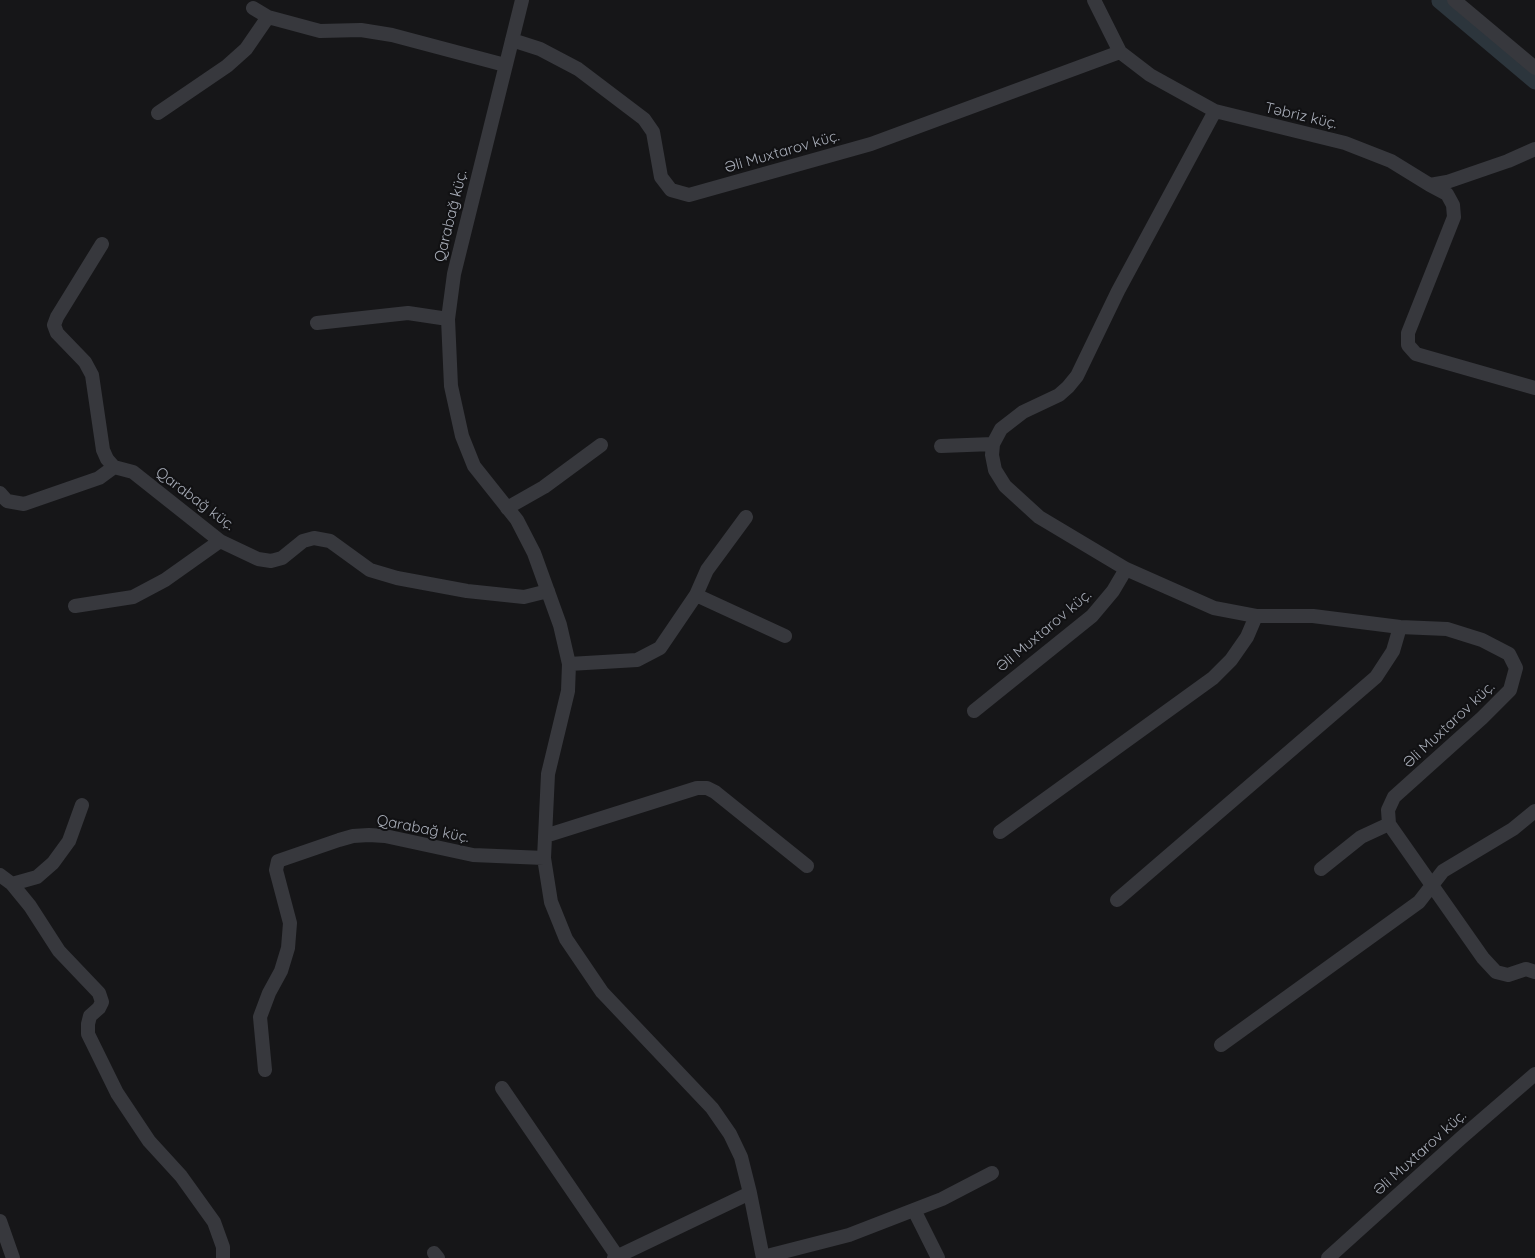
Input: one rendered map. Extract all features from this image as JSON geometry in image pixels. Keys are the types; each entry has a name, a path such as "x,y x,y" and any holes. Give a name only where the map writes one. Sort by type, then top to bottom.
{"street":[{"name":"Qarabağ küç.","path":"522,0 454,274 448,319 451,386 462,436 474,466 516,520 534,553 560,625 569,664 568,691 548,774 544,858 551,902 566,939 602,992 712,1108 730,1134 741,1157 763,1258"},
{"name":"Təbriz küç.","path":"1094,0 1120,52 1150,75 1215,111 1345,143 1391,161 1447,194 1453,205 1454,217 1408,333 1408,344 1416,354 1535,388"},
{"path":"1454,0 1535,68"},
{"path":"253,8 268,17 320,32 361,30 392,35 505,65"},
{"path":"158,113 227,66 246,49 268,17"},
{"name":"Əli Muxtarov küç.","path":"512,40 540,49 578,69 644,118 653,132 661,177 671,190 689,195 871,144 1120,52"},
{"path":"941,446 993,444 1001,429 1023,412 1059,394 1077,376 1118,291 1215,111"},
{"path":"1430,185 1447,182 1508,161 1535,149"},
{"path":"0,493 7,501 24,504 99,478 114,467 107,459 103,450 92,375 85,362 57,333 54,325 56,317 102,244"},
{"path":"318,323 408,313 448,319"},
{"path":"507,508 544,487 602,444"},
{"name":"Əli Muxtarov küç.","path":"993,444 992,454 995,470 1005,486 1039,517 1126,569 1214,608 1256,616 1313,616 1400,626 1447,629 1482,640 1509,654 1516,668 1510,690 1394,798 1388,810 1389,824"},
{"name":"Qarabağ küç.","path":"114,467 133,472 220,541 258,559 270,561 282,558 303,541 314,538 330,541 370,570 397,578 467,591 524,597 548,592"},
{"path":"569,664 637,660 660,648 696,595 707,570 746,517"},
{"path":"75,606 133,597 165,580 220,541"},
{"name":"Əli Muxtarov küç.","path":"974,711 1092,616 1113,591 1126,569"},
{"path":"696,595 785,636"},
{"path":"1000,832 1213,678 1231,660 1247,637 1256,616"},
{"path":"1117,900 1376,677 1393,651 1400,626"},
{"path":"545,836 697,788 708,788 807,866"},
{"path":"12,884 37,877 53,863 69,841 82,805"},
{"path":"1221,1045 1419,902 1443,871 1513,829 1535,811"},
{"path":"1321,869 1361,837 1389,824 1484,958 1496,972 1508,975 1532,967"},
{"name":"Qarabağ küç.","path":"265,1070 260,1017 281,971 288,948 290,922 276,870 278,861 353,836 369,835 393,838 473,855 544,858"},
{"path":"0,875 12,884 30,906 59,951 99,993 102,1002 99,1008 90,1016 88,1034 117,1093 149,1141 181,1176 214,1222 223,1247 223,1258"},
{"name":"Əli Muxtarov küç.","path":"1328,1258 1535,1074"},
{"path":"502,1088 616,1257 750,1193"},
{"path":"763,1258 849,1235 942,1199 992,1173"},
{"path":"914,1210 938,1258"},
{"path":"0,1221 13,1258"}],"waterway":[{"path":"1439,1 1535,82"}]}
